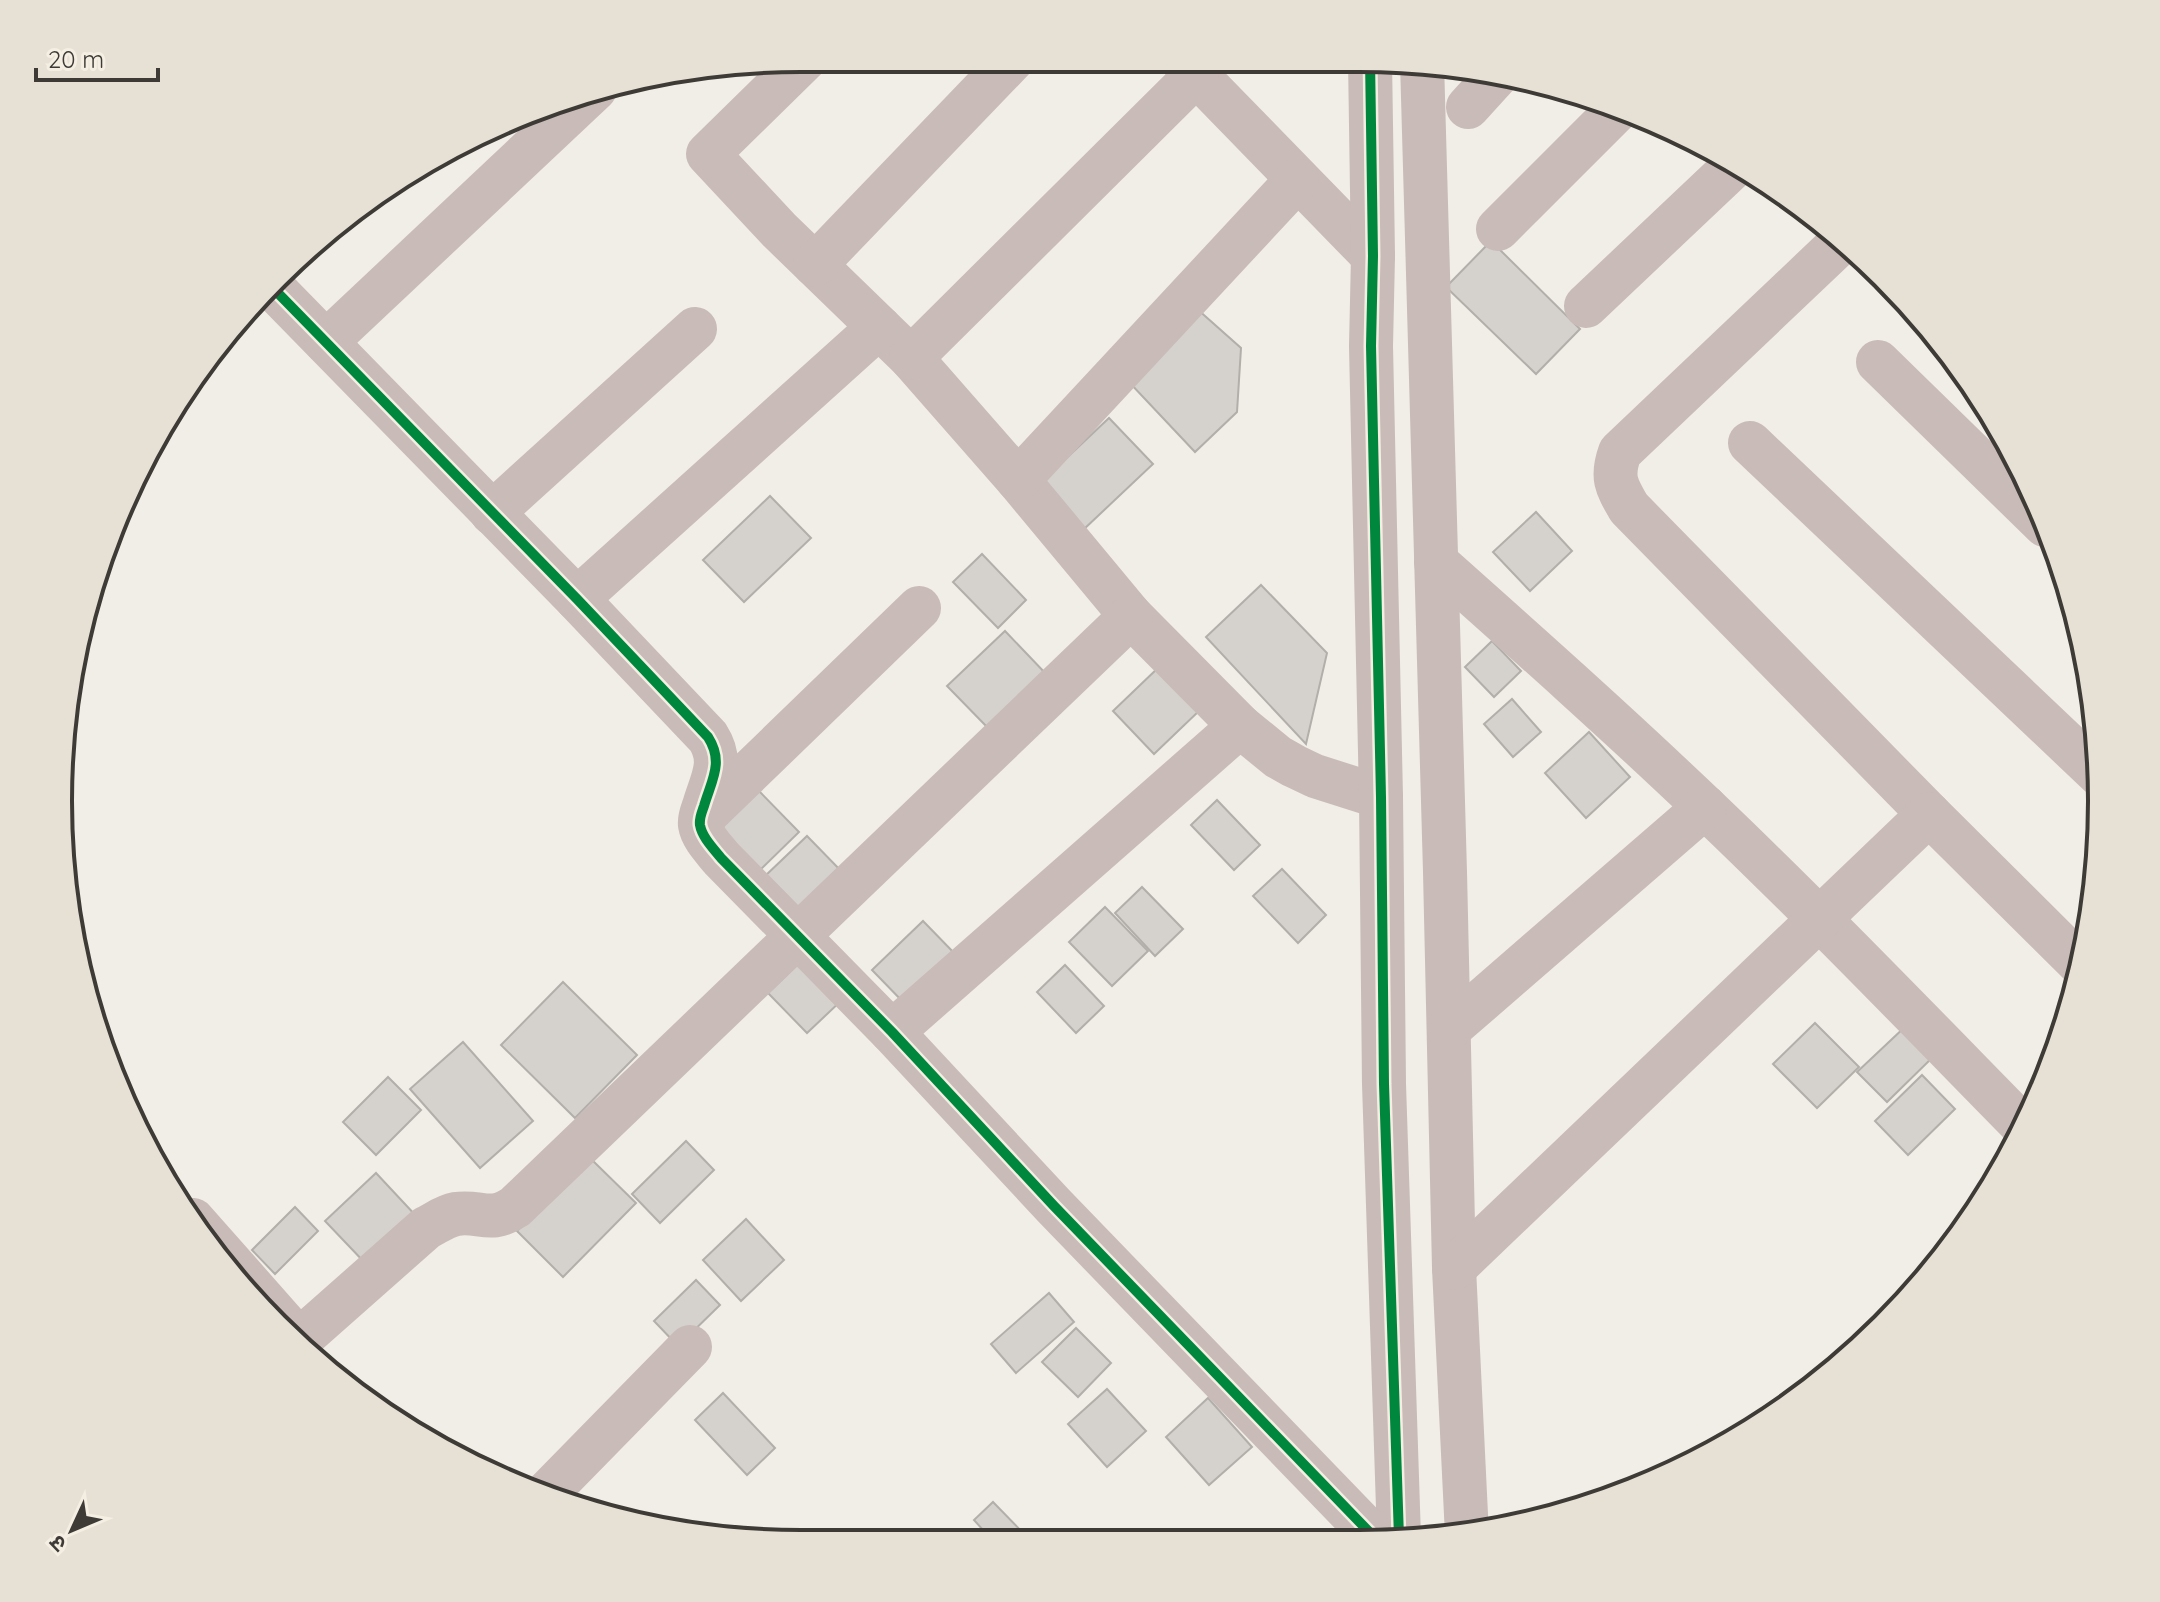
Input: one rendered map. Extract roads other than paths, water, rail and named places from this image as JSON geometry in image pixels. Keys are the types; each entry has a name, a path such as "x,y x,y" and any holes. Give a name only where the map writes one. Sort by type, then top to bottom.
{"street":[{"path":"791,72 708,154 815,265 911,358 1131,616 1240,726 1294,766 1381,797"},
{"path":"815,265 1001,72"},
{"path":"911,358 1183,72"},
{"path":"1195,72 1373,256"},
{"path":"1370,72 1371,346 1384,1084 1399,1528"},
{"path":"1422,75 1454,1268 1466,1522"},
{"path":"1468,107 1489,84"},
{"path":"326,342 574,109"},
{"path":"1498,229 1610,117"},
{"path":"1586,306 1727,172"},
{"path":"1018,480 1297,180"},
{"path":"1834,248 1620,452 1614,468 1616,486 1629,508 2071,955"},
{"path":"279,294 708,737 715,748 717,762 699,820 702,830 721,858 892,1032 1054,1206 1367,1530"},
{"path":"577,599 879,327"},
{"path":"492,513 695,329"},
{"path":"1878,362 2026,506"},
{"path":"1750,443 2086,762"},
{"path":"1436,562 1545,658 1705,807 2015,1118"},
{"path":"699,820 919,608"},
{"path":"305,1335 426,1228 443,1218 459,1214 496,1216 515,1207 1131,616"},
{"path":"892,1032 1240,726"},
{"path":"1449,1029 1705,807"},
{"path":"1454,1268 1929,814"},
{"path":"554,1486 690,1347"}]}
